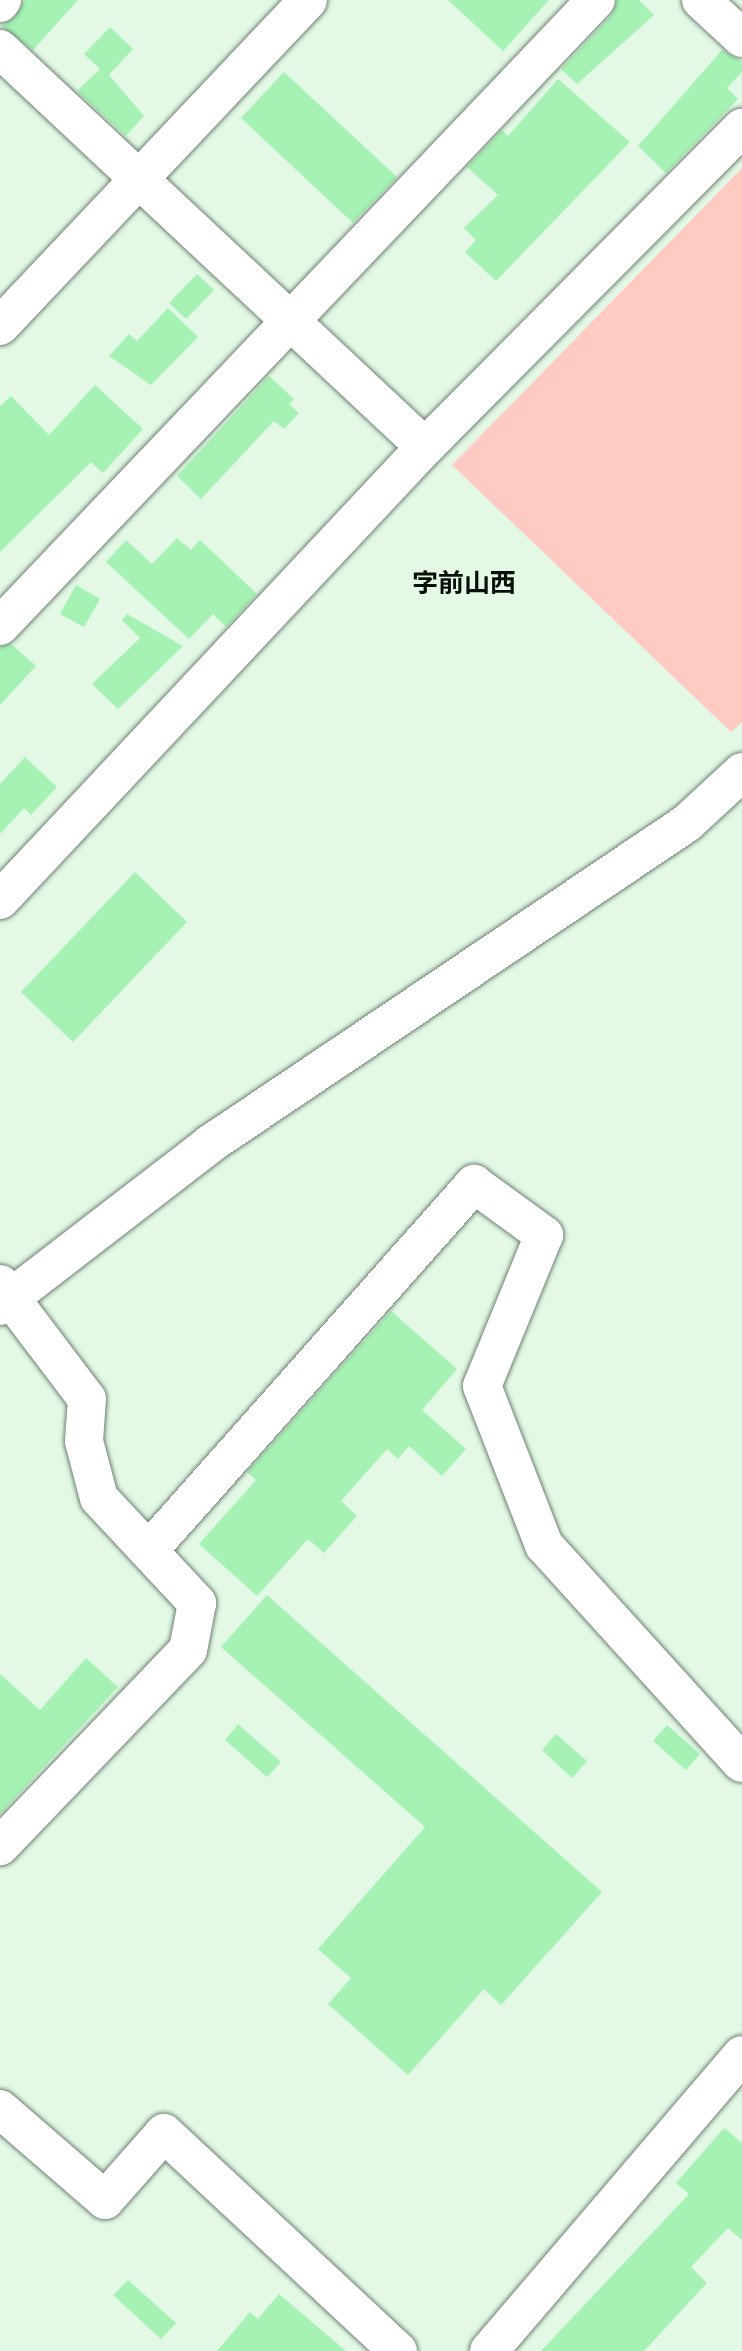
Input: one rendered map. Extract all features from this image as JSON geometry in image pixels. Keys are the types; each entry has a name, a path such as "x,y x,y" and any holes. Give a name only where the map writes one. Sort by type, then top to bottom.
{"street":[{"path":"0,326 308,0"},
{"path":"0,626 288,320 596,0"},
{"path":"701,0 742,38"},
{"path":"0,49 425,447"},
{"path":"0,900 425,447 742,128"},
{"path":"0,1846 188,1650 197,1603 151,1548 99,1498 84,1441 87,1399 4,1295 210,1144 687,823 742,772"},
{"path":"151,1548 474,1184 544,1235 482,1386 544,1545 742,1763"},
{"path":"489,2351 742,2055"},
{"path":"0,2109 105,2200 164,2133 398,2351"}],"shaded area":[{"path":"742,168 742,722 731,732 452,465"}],"building":[{"path":"26,0 78,0 33,50 2,27"},
{"path":"448,0 549,0 503,51"},
{"path":"617,0 639,0 654,15 577,84 561,69 612,15"},
{"path":"110,27 133,49 109,75 144,116 126,136 77,91 100,69 84,54"},
{"path":"722,50 742,62 742,72 727,88 738,99 666,173 638,146"},
{"path":"284,72 397,177 353,223 241,118"},
{"path":"558,79 630,142 496,281 465,252 476,240 464,228 498,195 467,167 502,130 508,136"},
{"path":"197,274 214,290 186,319 169,303"},
{"path":"168,308 198,337 151,385 109,356 129,334 137,341"},
{"path":"269,376 294,399 289,404 299,413 284,429 274,421 201,499 177,476"},
{"path":"95,385 143,429 103,473 91,462 0,552 0,406 11,396 49,435"},
{"path":"177,538 191,550 200,540 257,594 226,627 213,614 189,639 106,562 126,540 152,564"},
{"path":"76,585 100,599 84,627 60,614"},
{"path":"127,614 183,646 118,709 92,684 140,638 122,620"},
{"path":"11,644 36,666 0,705 0,647"},
{"path":"25,757 57,787 31,815 24,808 0,834 0,784"},
{"path":"135,872 187,922 73,1042 21,992"},
{"path":"391,1311 457,1369 422,1410 466,1449 442,1476 409,1446 398,1459 387,1449 341,1501 357,1516 324,1553 308,1539 257,1596 199,1544 256,1480 247,1472"},
{"path":"267,1595 602,1892 501,2005 484,1989 408,2075 328,2004 351,1978 318,1949 425,1827 221,1647"},
{"path":"86,1658 118,1687 0,1814 0,1674 40,1710"},
{"path":"238,1724 281,1762 267,1777 225,1740"},
{"path":"667,1725 700,1754 686,1770 653,1741"},
{"path":"556,1734 587,1761 572,1778 542,1750"},
{"path":"724,2128 742,2143 742,2240 728,2228 691,2267 707,2283 644,2351 541,2351 689,2194 676,2183"},
{"path":"128,2280 176,2323 161,2339 113,2295"},
{"path":"279,2294 346,2351 217,2351 250,2312 258,2319"}],"district":[{"name":"字前山西","path":"464,584"}]}
